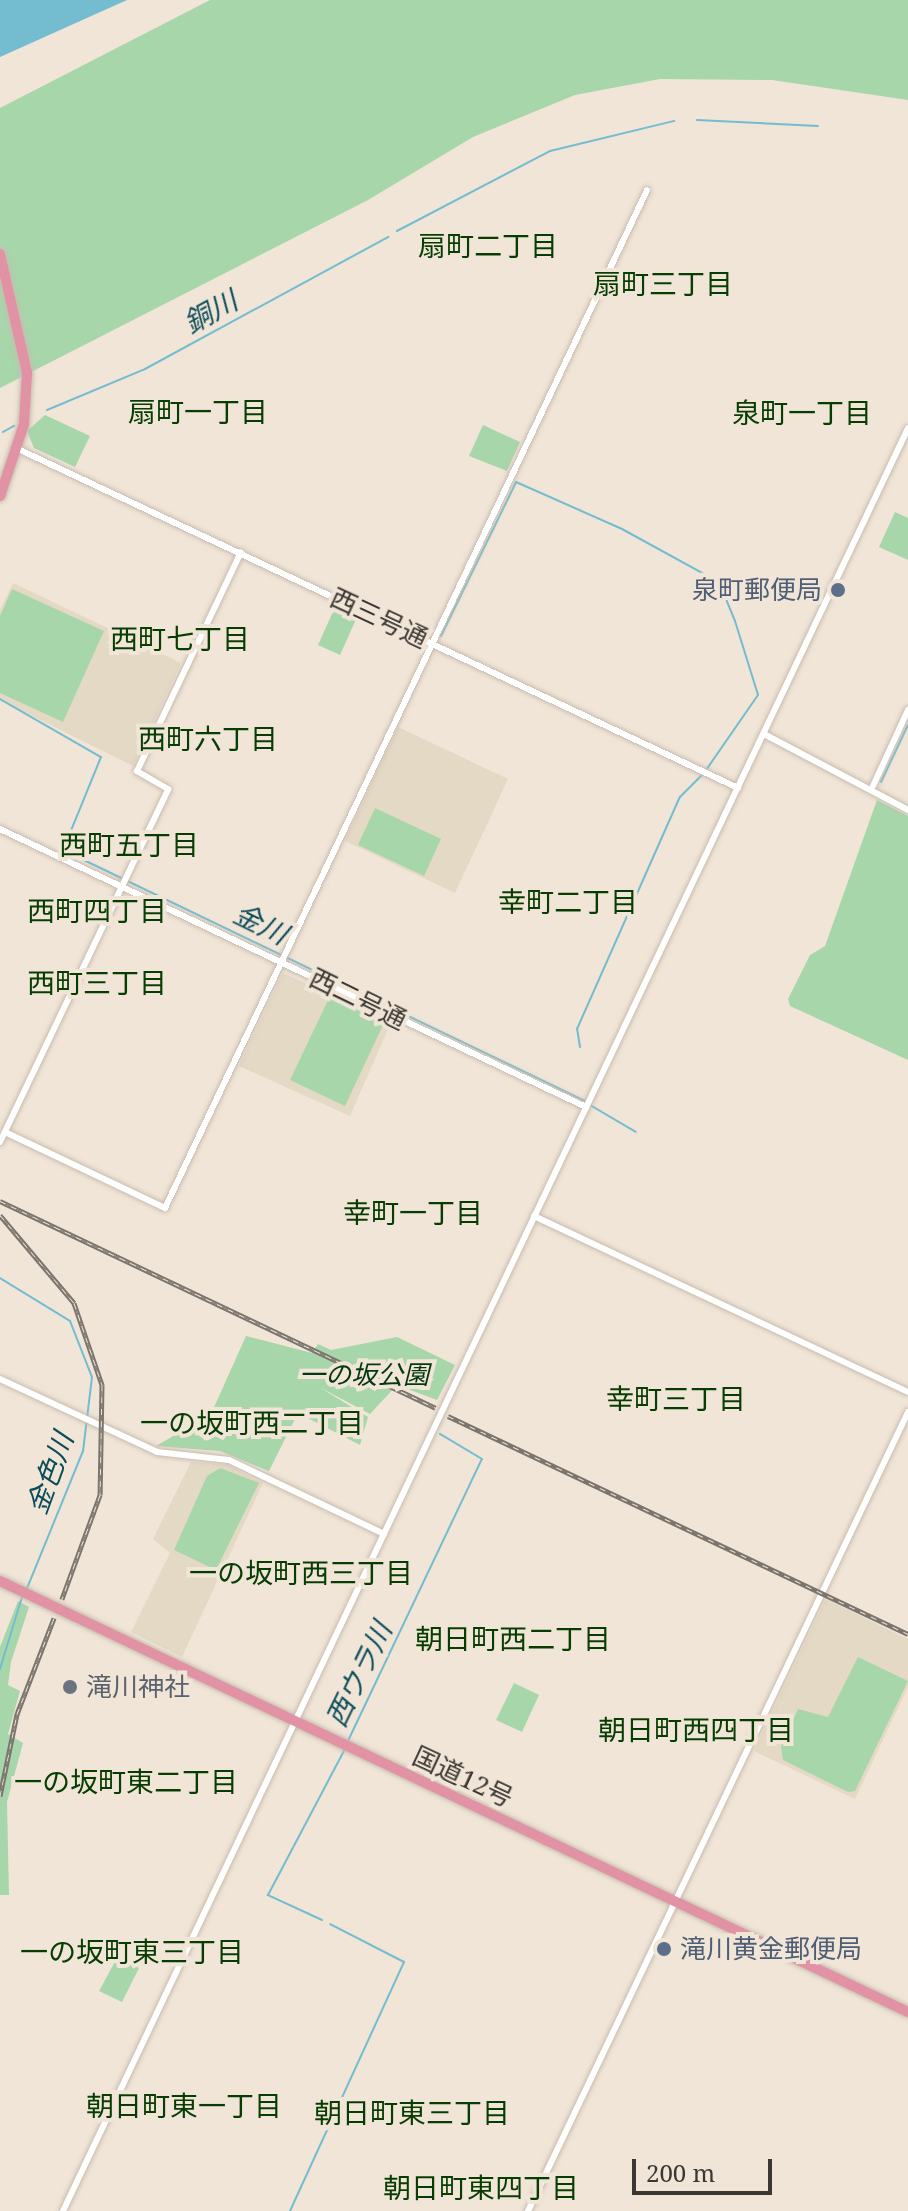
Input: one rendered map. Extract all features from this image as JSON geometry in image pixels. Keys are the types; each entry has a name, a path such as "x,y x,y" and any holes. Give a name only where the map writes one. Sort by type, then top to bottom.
{"highway":[{"path":"0,254 23,337 27,390 18,449 0,496"},
{"name":"国道12号","path":"0,1581 908,2012"}],"street":[{"path":"5,1132 165,1208 647,190"},
{"path":"63,2211 908,428"},
{"name":"西三号通","path":"18,449 738,788"},
{"path":"0,1142 168,789 137,771 241,552"},
{"path":"873,786 908,710"},
{"path":"764,734 873,786 908,810"},
{"name":"西二号通","path":"0,829 586,1107"},
{"path":"534,1216 908,1392"},
{"path":"0,1379 157,1452 229,1460 384,1534"},
{"path":"528,2211 908,1412"}],"shaded area":[{"path":"13,583 181,663 133,766 0,700 0,610"},
{"path":"398,727 508,779 455,893 345,841"},
{"path":"283,973 391,1022 350,1116 239,1066"},
{"path":"191,1462 228,1465 263,1483 182,1657 131,1632 170,1553 153,1539"},
{"path":"826,1599 908,1639 908,1687 855,1799 754,1751"}],"green space":[{"path":"210,0 908,0 908,100 772,80 660,79 575,95 473,137 368,200 0,388 0,108"},
{"path":"45,415 90,436 75,467 34,448 27,431"},
{"path":"483,425 520,442 507,471 469,456"},
{"path":"895,512 908,518 908,560 879,547"},
{"path":"12,589 104,631 63,722 0,693 0,616"},
{"path":"336,605 358,615 340,655 318,645"},
{"path":"877,800 908,816 908,1060 790,1006 788,999 810,955 825,946"},
{"path":"375,808 441,839 424,876 358,845"},
{"path":"330,996 384,1023 345,1106 290,1080"},
{"name":"一の坂公園","path":"246,1336 312,1353 318,1344 331,1350 397,1337 455,1365 437,1400 397,1385 370,1414 319,1387 368,1417 360,1445 298,1413 269,1471 220,1451 156,1446 211,1414"},
{"path":"220,1468 259,1483 216,1570 174,1550 207,1476"},
{"path":"18,1601 29,1607 11,1662 8,1685 20,1691 8,1734 23,1743 7,1802 9,1895 0,1895 0,1647"},
{"path":"858,1657 908,1681 855,1791 848,1792 783,1760 781,1747 798,1709 828,1717"},
{"path":"514,1683 539,1695 522,1732 496,1720"},
{"path":"117,1958 139,1968 122,2002 99,1991"}],"water":[{"path":"0,0 127,0 0,57"}],"waterway":[{"name":"銅川","path":"697,120 818,126"},
{"name":"銅川","path":"397,231 550,151 674,121"},
{"name":"銅川","path":"47,410 145,369 388,237"},
{"name":"銅川","path":"3,432 14,426"},
{"path":"441,636 516,482 622,529 719,582 735,621 758,695 706,770"},
{"name":"金川","path":"0,699 101,757 63,850 585,1101"},
{"path":"881,782 908,725"},
{"path":"580,1047 577,1029 680,797 702,775"},
{"name":"金川","path":"590,1105 636,1132"},
{"name":"金色川","path":"0,1278 70,1321 92,1377 83,1451 27,1588"},
{"name":"西ウラ川","path":"347,1743 482,1459 440,1434"},
{"name":"金色川","path":"0,1669 22,1597"},
{"name":"西ウラ川","path":"322,1920 268,1895 345,1749"},
{"name":"西ウラ川","path":"290,2211 404,1962 330,1924"}],"railway":[{"path":"0,1201 435,1408"},
{"path":"0,1215 74,1303 102,1385 100,1495 62,1599"},
{"path":"448,1416 908,1634"},
{"path":"0,1796 17,1714 54,1618"}],"place":[{"name":"泉町郵便局","path":"838,590"},
{"name":"滝川神社","path":"70,1687"},
{"name":"滝川黄金郵便局","path":"664,1949"}],"district":[{"name":"扇町二丁目","path":"488,245"},
{"name":"扇町三丁目","path":"663,283"},
{"name":"扇町一丁目","path":"198,411"},
{"name":"泉町一丁目","path":"802,412"},
{"name":"西町七丁目","path":"180,638"},
{"name":"西町六丁目","path":"208,738"},
{"name":"西町五丁目","path":"129,844"},
{"name":"幸町二丁目","path":"568,901"},
{"name":"西町四丁目","path":"97,910"},
{"name":"西町三丁目","path":"97,982"},
{"name":"幸町一丁目","path":"413,1212"},
{"name":"幸町三丁目","path":"676,1398"},
{"name":"一の坂町西二丁目","path":"252,1422"},
{"name":"一の坂町西三丁目","path":"301,1572"},
{"name":"朝日町西二丁目","path":"513,1638"},
{"name":"朝日町西四丁目","path":"696,1729"},
{"name":"一の坂町東二丁目","path":"126,1781"},
{"name":"一の坂町東三丁目","path":"132,1951"},
{"name":"朝日町東一丁目","path":"184,2105"},
{"name":"朝日町東三丁目","path":"412,2112"},
{"name":"朝日町東四丁目","path":"481,2187"}]}
